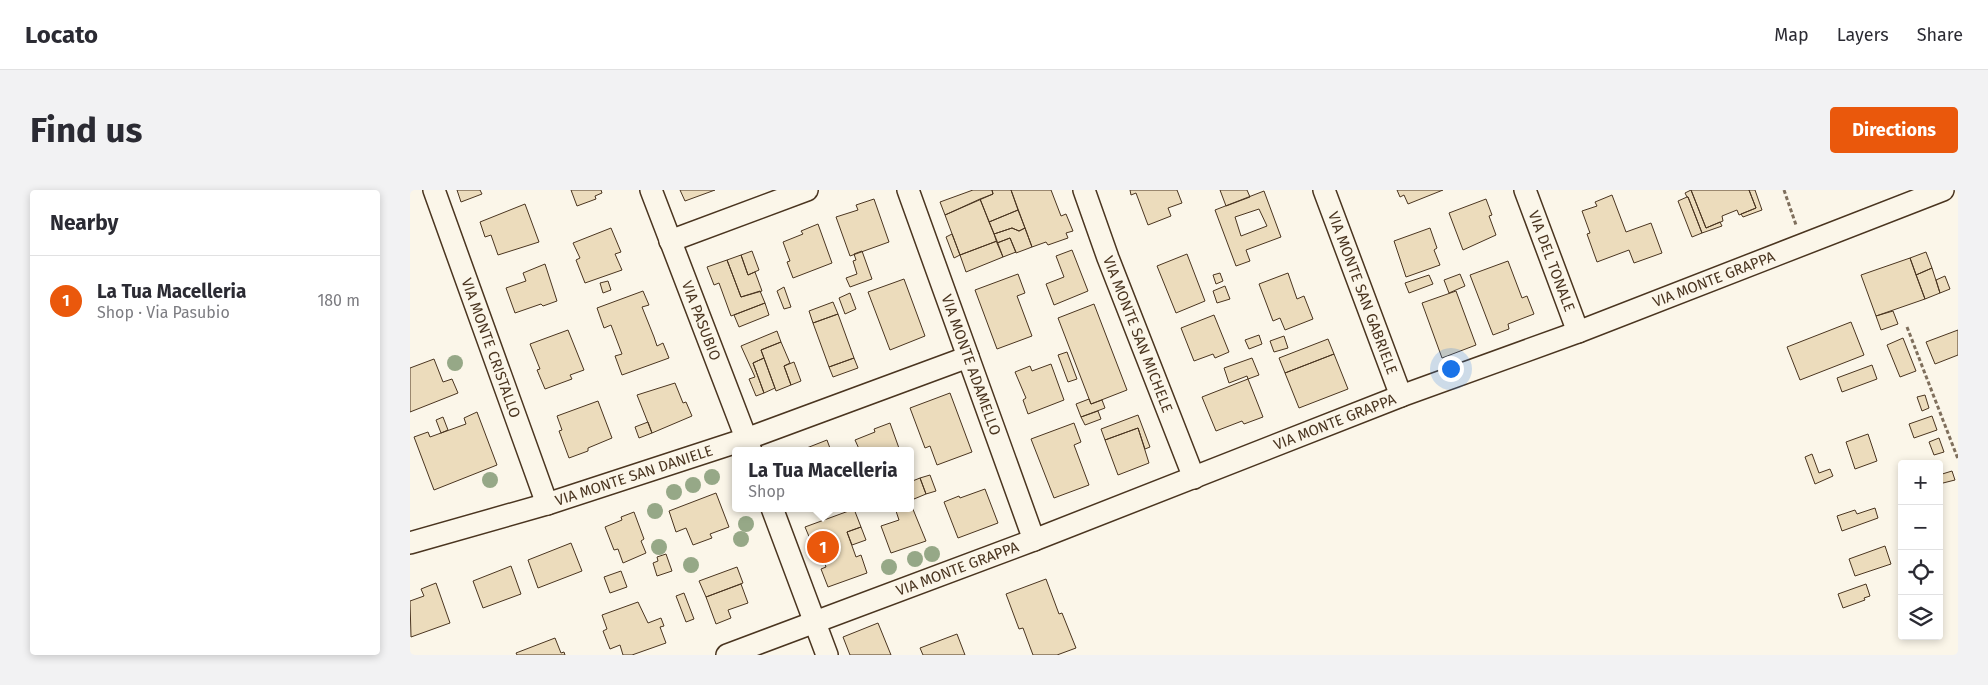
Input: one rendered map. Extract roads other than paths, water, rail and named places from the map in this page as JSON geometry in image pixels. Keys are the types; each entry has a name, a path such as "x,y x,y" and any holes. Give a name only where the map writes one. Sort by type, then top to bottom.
{"street":[{"name":"VIA MONTE CRISTALLO","path":"434,190 547,504"},
{"name":"VIA PASUBIO","path":"651,190 748,445"},
{"path":"670,241 807,190"},
{"name":"VIA MONTE ADAMELLO","path":"908,190 1034,540"},
{"name":"VIA MONTE SAN MICHELE","path":"1084,190 1108,258 1194,478"},
{"name":"VIA MONTE SAN GABRIELE","path":"1324,190 1401,396"},
{"name":"VIA DEL TONALE","path":"1525,190 1578,332"},
{"name":"VIA MONTE GRAPPA","path":"727,655 1034,540 1401,396 1578,332 1943,190"},
{"name":"VIA MONTE SAN DANIELE","path":"748,445 968,356"},
{"name":"VIA MONTE SAN DANIELE","path":"410,543 732,450"},
{"path":"774,512 827,655"}],"place":[{"name":"La Tua Macelleria","path":"823,547"}]}
